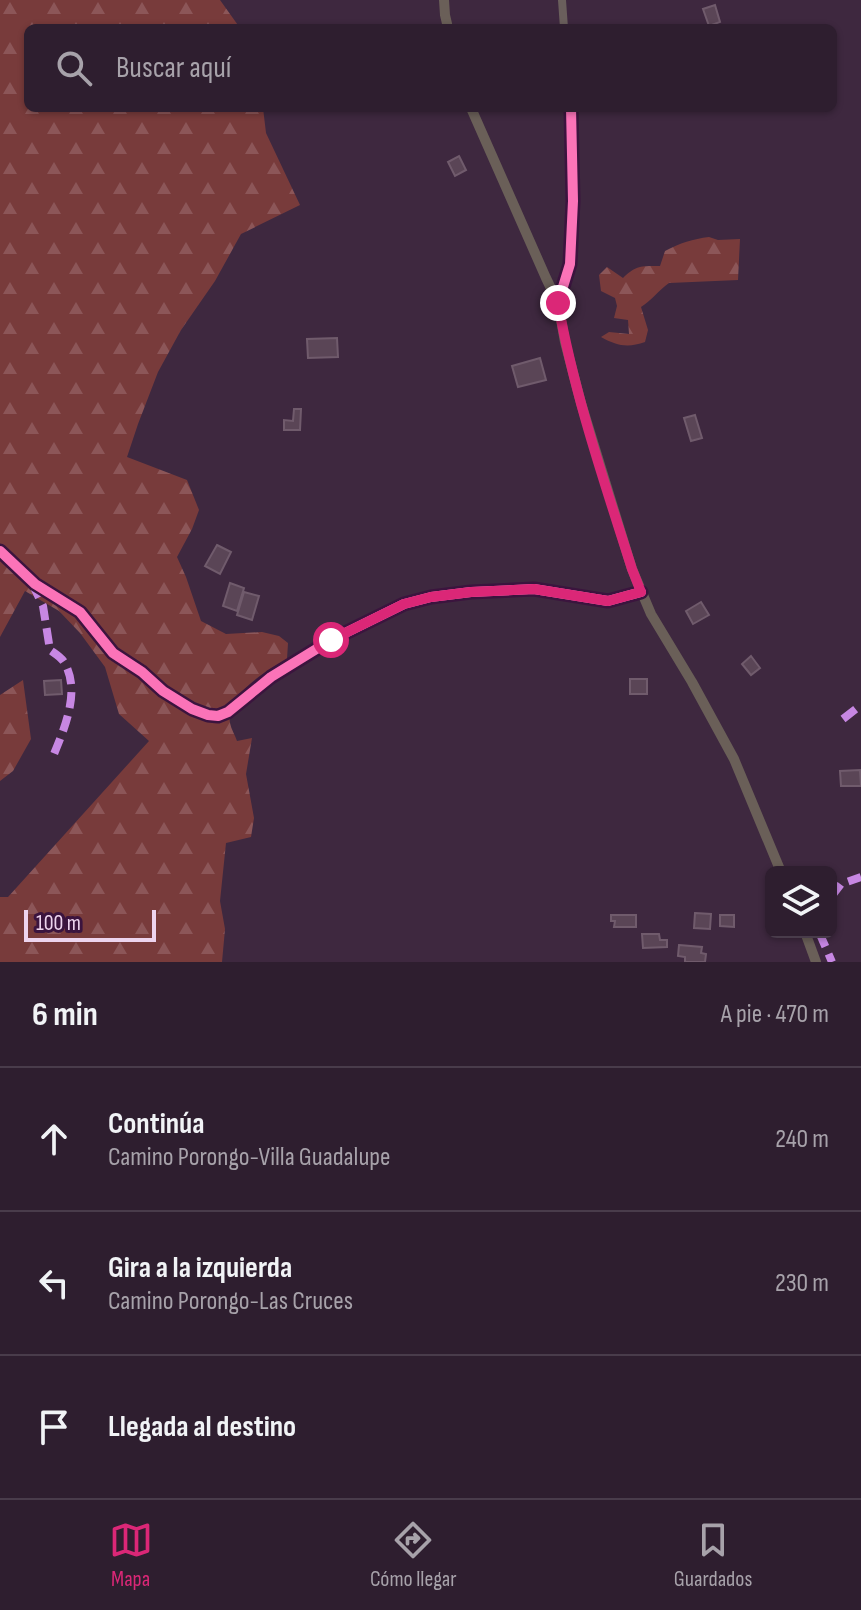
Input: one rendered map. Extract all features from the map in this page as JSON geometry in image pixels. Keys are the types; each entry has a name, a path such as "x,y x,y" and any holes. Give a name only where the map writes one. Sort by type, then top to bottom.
{"main road":[{"path":"444,0 447,24"},
{"path":"473,112 558,303 581,403 641,592 734,759 779,866"},
{"path":"807,938 816,962"}],"street":[{"path":"562,0 564,24"},
{"path":"558,303 570,264 573,201 571,112"},
{"path":"0,551 35,584 80,612 113,653 142,672 163,691 192,709 218,716 228,712 271,677 331,640 404,604 471,592 534,589 608,601 641,592"}],"green space":[{"path":"0,0 220,0 237,24 24,24 24,112 263,112 266,133 300,205 241,234 158,372 127,457 187,480 199,510 177,557 201,621 226,634 262,632 279,636 288,643 287,659 249,685 230,713 237,741 252,738 246,774 254,818 251,837 226,843 220,901 225,929 222,962 0,962 0,897 8,897 149,741 119,714 105,667 59,611 25,591 0,637"},
{"path":"709,237 718,240 740,239 738,280 669,283 641,307 648,330 645,342 623,345 601,337 609,332 629,334 628,320 614,318 615,298 601,291 599,275 607,267 623,278 640,267 660,266 665,251 671,248"},
{"path":"23,680 31,739 13,771 0,781 0,695"}],"building":[{"path":"715,5 720,22 708,24 703,9"},
{"path":"459,156 466,170 455,176 448,162"},
{"path":"337,338 338,357 308,358 307,339"},
{"path":"540,358 546,380 518,387 512,366"},
{"path":"294,409 301,409 300,430 284,430 284,420 293,421"},
{"path":"695,415 702,438 691,441 684,418"},
{"path":"217,545 231,552 220,574 205,566"},
{"path":"230,583 244,588 237,611 223,606"},
{"path":"244,592 259,596 252,620 237,615"},
{"path":"701,602 709,615 693,624 686,611"},
{"path":"751,656 760,668 751,675 742,664"},
{"path":"630,679 647,679 647,694 630,694"},
{"path":"61,680 62,694 45,695 44,681"},
{"path":"860,770 861,786 841,786 840,771"},
{"path":"695,913 711,914 710,929 694,928"},
{"path":"611,915 636,915 636,927 614,927 615,921 611,921"},
{"path":"720,915 734,915 734,927 720,926"},
{"path":"642,934 659,934 660,940 667,940 667,947 643,948"},
{"path":"679,945 702,947 701,953 706,954 705,962 685,962 685,957 678,956"}],"marked path":[{"path":"32,583 43,606 50,650 64,662 71,684 70,708 54,754"},
{"path":"843,719 861,705"},
{"path":"837,889 841,884 861,877"},
{"path":"822,938 832,962"}],"cycle path":[{"path":"558,303 570,264 573,201 571,112"},
{"path":"0,551 35,584 80,612 113,653 142,672 163,691 192,709 218,716 228,712 271,677 331,640 404,604 471,592 534,589 608,601 641,592"}],"route":[{"path":"331,640 404,604 431,597 534,589 608,601 641,592 581,403 558,303"}]}
